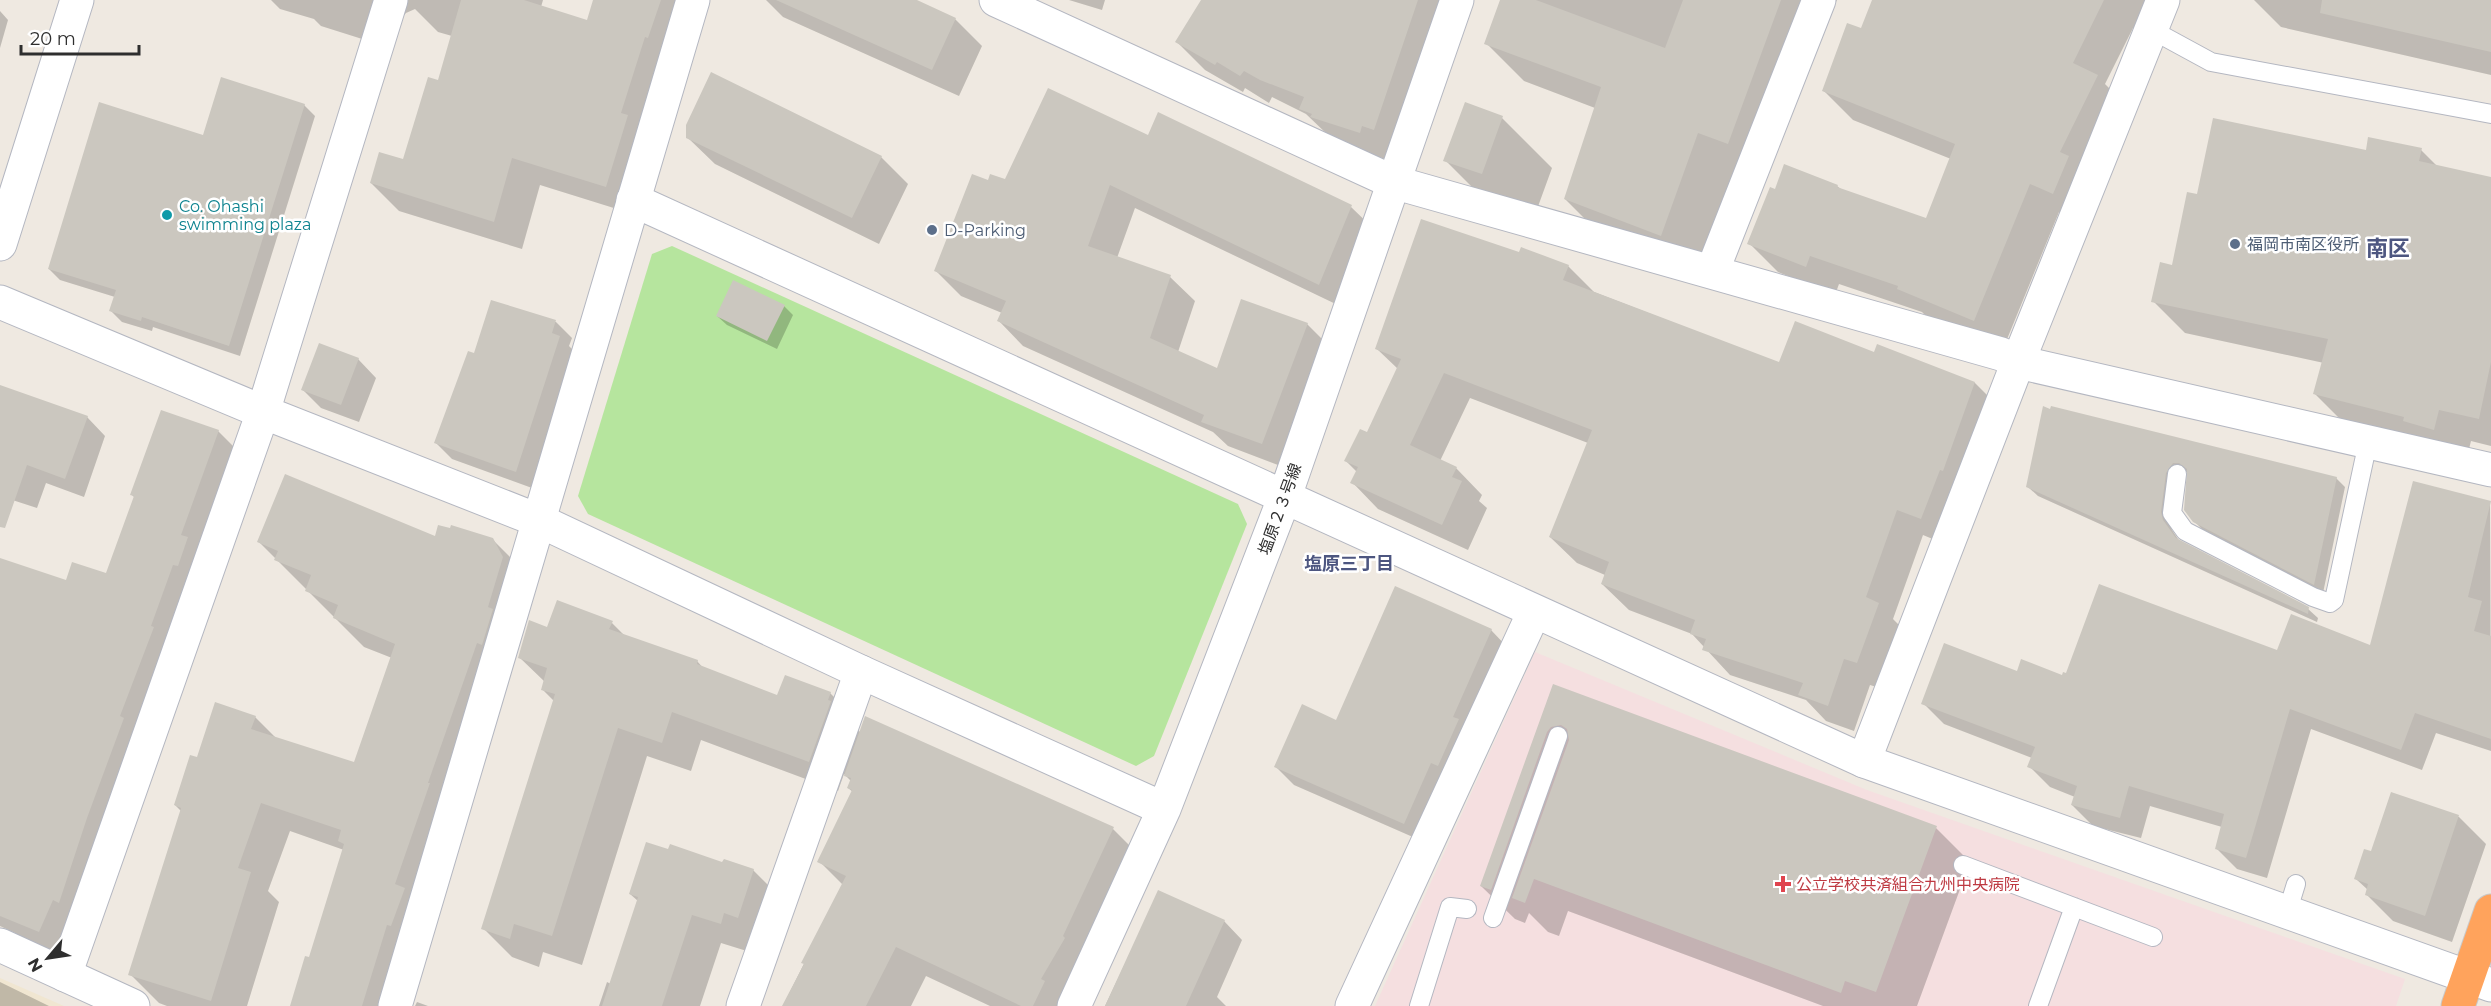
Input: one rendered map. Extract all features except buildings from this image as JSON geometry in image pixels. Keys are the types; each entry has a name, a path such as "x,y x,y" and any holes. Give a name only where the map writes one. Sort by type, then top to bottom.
{"highway":[{"path":"2472,989 2491,911"}],"street":[{"path":"0,244 77,0"},
{"path":"65,975 263,412 391,0"},
{"path":"395,1006 693,0"},
{"path":"996,0 1393,182 2001,354 2018,362 2491,470"},
{"name":"塩原２３号線","path":"1074,1006 1164,809 1285,496 1457,0"},
{"path":"1712,272 1819,0"},
{"path":"1864,761 2018,362 2163,0"},
{"path":"633,200 1864,761 2292,898 2472,989"},
{"path":"0,302 263,412 540,521 861,672 1164,809"},
{"path":"1352,1006 1534,612"},
{"path":"743,1006 861,672"},
{"path":"0,945 133,1006"}],"lane":[{"path":"2150,34 2165,37 2211,62 2491,114"},
{"path":"2177,474 2172,513 2185,531 2313,597 2330,603 2334,600 2368,442"},
{"path":"1493,918 1558,736"},
{"path":"1963,865 2152,937"},
{"path":"1419,1006 1450,907 1467,909"},
{"path":"2038,1006 2074,907"}],"shaded area":[{"name":"公立学校共済組合九州中央病院","path":"1535,652 1867,790 2405,979 2396,1006 1375,1006"},
{"path":"0,978 64,1006 0,1006"}],"green space":[{"path":"672,246 1238,504 1247,524 1154,756 1136,766 588,514 578,496 652,254"}],"place":[{"name":"Co. Ohashi swimming plaza","path":"167,215"},
{"name":"D-Parking","path":"932,230"},
{"name":"福岡市南区役所","path":"2235,244"},
{"name":"公立学校共済組合九州中央病院","path":"1783,884"}],"district":[{"name":"南区","path":"2388,248"},
{"name":"塩原三丁目","path":"1349,564"}]}
